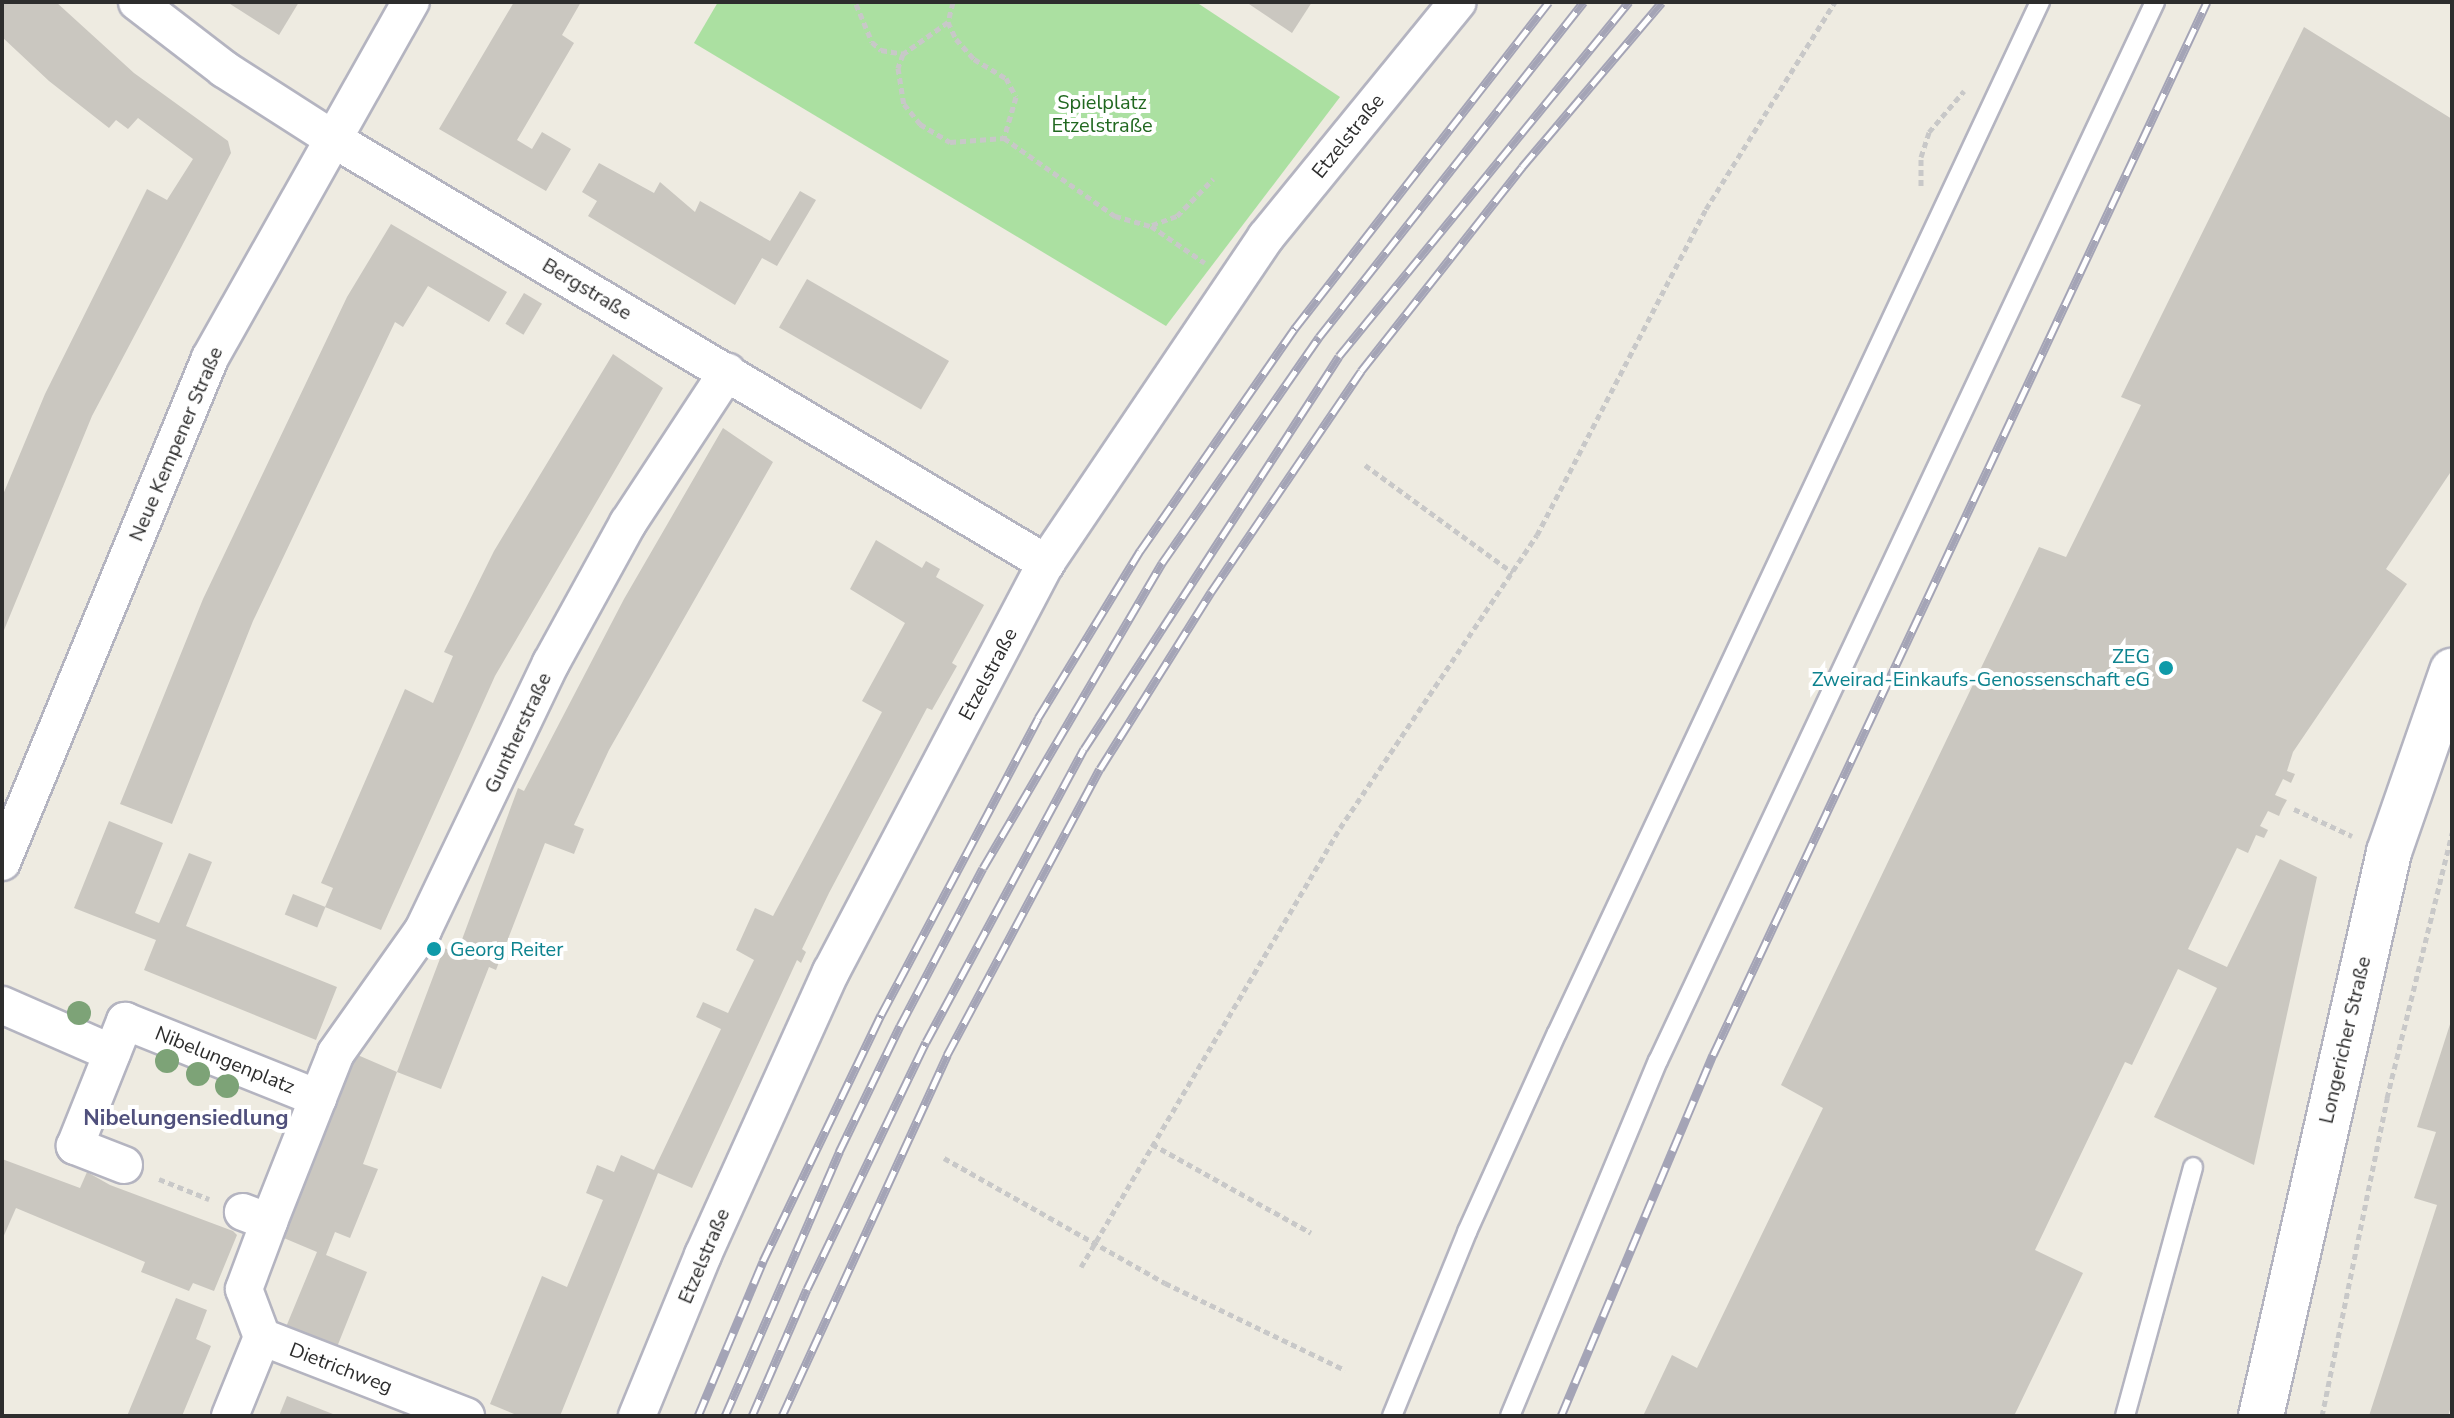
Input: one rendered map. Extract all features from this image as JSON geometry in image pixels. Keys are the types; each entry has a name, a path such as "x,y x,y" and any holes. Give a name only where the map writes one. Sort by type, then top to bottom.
{"street":[{"name":"Bergstraße","path":"137,2 224,69 333,139 1046,563"},
{"name":"Neue Kempener Straße","path":"2,862 210,358 411,2"},
{"name":"Etzelstraße","path":"637,1416 703,1255 831,972 1046,563 1266,237 1458,2"},
{"name":"Guntherstraße","path":"318,1098 336,1053 423,930 551,663 628,523 727,372"},
{"name":"Longericher Straße","path":"2261,1416 2389,852 2452,671"},
{"path":"2,1005 112,1053"},
{"name":"Nibelungenplatz","path":"124,1165 75,1146 125,1021 318,1098 256,1217"},
{"path":"230,1416 262,1337 244,1289 256,1217"},
{"name":"Dietrichweg","path":"262,1337 466,1416"}],"lane":[{"path":"1392,1416 1467,1232 1557,1033 2040,2"},
{"path":"1510,1416 1658,1061 2155,2"},
{"path":"2125,1416 2193,1167"}],"path":[{"path":"953,2 948,22 903,54 898,68 904,104 920,124 950,142 1004,138 1115,216 1151,226 1234,284"},
{"path":"1081,1267 1340,828 1513,573 1583,453 1706,209 1835,2"},
{"path":"856,4 872,42 881,50 903,54"},
{"path":"948,22 974,59 1006,78 1016,97 1004,138"},
{"path":"1151,226 1177,216 1213,179"},
{"path":"1365,465 1513,573"},
{"path":"2294,809 2389,852"},
{"path":"2322,1416 2387,1098 2452,833"},
{"path":"1152,1144 1311,1233"},
{"path":"944,1158 1165,1283 1345,1370"},
{"path":"124,1165 256,1217"}],"green space":[{"name":"Spielplatz Etzelstraße","path":"718,2 1196,2 1340,97 1166,326 694,43"}],"building":[{"path":"2,2 56,2 134,73 228,141 231,153 92,416 2,635 2,497 45,394 147,189 167,200 193,159 138,118 128,129 116,120 109,128 49,81 2,37"},
{"path":"227,2 299,2 279,35"},
{"path":"514,2 581,2 562,35 574,43 517,140 532,149 542,132 571,149 546,191 439,129"},
{"path":"1246,2 1312,2 1292,33"},
{"name":"ZEG Zweirad-Einkaufs-Genossenschaft eG","path":"2304,27 2452,119 2452,470 2386,569 2407,584 2293,752 2287,771 2295,774 2291,783 2283,779 2275,795 2287,800 2279,816 2268,811 2260,826 2268,830 2264,838 2256,835 2248,853 2237,848 2188,949 2227,967 2280,859 2317,877 2254,1165 2154,1117 2217,988 2178,969 2132,1065 2125,1062 2035,1250 2083,1273 2014,1416 1643,1416 1672,1355 1697,1368 1823,1108 1781,1085 2039,547 2066,557 2141,405 2121,397"},
{"path":"599,163 654,193 660,182 695,212 700,201 770,241 800,191 816,200 777,266 762,258 735,305 588,216 597,201 582,192"},
{"path":"391,224 507,292 489,322 428,286 403,327 395,322 253,621 172,824 120,804 203,599 347,297"},
{"path":"807,279 949,361 921,409 779,327"},
{"path":"524,293 542,304 523,335 505,324"},
{"path":"613,354 663,388 495,676 381,930 325,907 333,888 321,883 405,689 433,703 453,656 444,652 494,551"},
{"path":"723,428 773,462 609,750 574,825 584,829 574,854 545,843 496,970 489,967 441,1089 397,1072 444,948 457,953 518,788 524,791 624,599"},
{"path":"876,540 922,568 926,561 940,569 936,577 984,605 952,663 957,666 932,710 927,708 829,893 802,949 806,952 801,963 797,960 692,1188 658,1173 560,1416 519,1416 490,1404 542,1276 567,1287 603,1200 586,1193 597,1165 614,1172 621,1155 654,1170 721,1029 696,1017 703,1002 728,1013 754,960 736,950 755,908 773,916 882,712 862,701 905,623 850,589"},
{"path":"109,821 163,843 135,913 159,923 189,853 212,862 186,926 337,987 316,1040 144,970 156,940 74,908"},
{"path":"293,894 325,907 317,928 285,914"},
{"path":"2452,1018 2452,1404 2448,1416 2369,1416 2437,1205 2414,1198 2436,1132 2417,1127"},
{"path":"353,1053 397,1072 363,1164 378,1169 350,1238 335,1232 326,1255 367,1272 337,1347 286,1327 317,1252 279,1236"},
{"path":"2,1159 80,1188 87,1172 110,1185 233,1231 237,1235 214,1291 193,1283 189,1291 141,1272 145,1262 16,1208 2,1240"},
{"path":"176,1298 207,1310 196,1339 211,1346 182,1416 127,1416"},
{"path":"287,1396 338,1416 279,1416"}],"railway":[{"path":"698,1416 763,1261 881,1015 1038,718 1140,551 1295,328 1549,2"},
{"path":"725,1416 839,1152 900,1026 983,868 1162,563 1319,337 1584,2"},
{"path":"752,1416 807,1289 926,1042 1084,749 1339,356 1629,2"},
{"path":"782,1416 947,1055 1100,769 1211,592 1361,371 1522,167 1662,2"},
{"path":"1561,1416 1713,1055 2207,2"}],"place":[{"name":"ZEG Zweirad-Einkaufs-Genossenschaft eG","path":"2166,668"},
{"name":"Georg Reiter","path":"434,949"}],"district":[{"name":"Nibelungensiedlung","path":"186,1119"}]}
